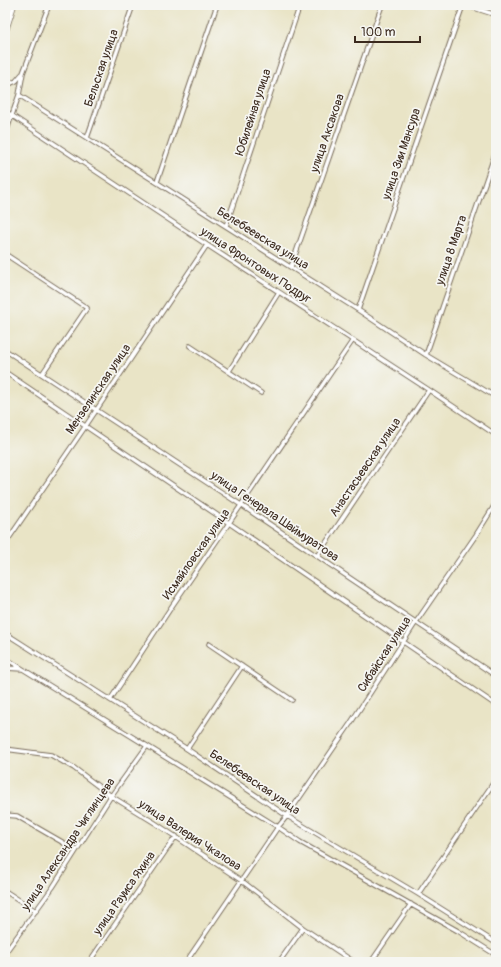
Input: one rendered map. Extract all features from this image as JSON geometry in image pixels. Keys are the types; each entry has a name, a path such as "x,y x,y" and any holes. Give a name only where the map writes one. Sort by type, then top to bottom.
{"street":[{"path":"5,33 14,5"},
{"path":"5,135 19,95 23,74 49,5"},
{"name":"Бельская улица","path":"87,138 133,5"},
{"path":"157,182 217,5"},
{"name":"Юбилейная улица","path":"226,226 300,5"},
{"name":"улица Аксакова","path":"291,267 382,5"},
{"path":"464,5 496,15"},
{"name":"улица Зии Мансура","path":"358,310 464,5"},
{"path":"5,86 16,81 23,74"},
{"name":"Белебеевская улица","path":"19,95 291,267 426,356 496,396"},
{"name":"улица Фронтовых Подруг","path":"5,111 496,435"},
{"name":"улица 8 Марта","path":"426,356 496,151"},
{"name":"Мензелинская улица","path":"5,544 207,245"},
{"path":"5,254 87,308 42,374"},
{"path":"229,371 279,292"},
{"name":"Исмайловская улица","path":"110,700 172,606 230,524 353,340"},
{"path":"190,346 261,393"},
{"name":"улица Генерала Шаймуратова","path":"5,350 242,504 496,676"},
{"path":"5,372 496,705"},
{"name":"Анастасьевская улица","path":"317,556 429,390"},
{"name":"Сибайская улица","path":"186,962 355,717 416,622 476,535 496,503"},
{"name":"Белебеевская улица","path":"5,633 187,749 287,816 418,894 496,943"},
{"path":"209,644 292,700"},
{"name":"Белебеевская улица","path":"5,658 300,842 458,931 496,955"},
{"path":"187,749 242,666"},
{"path":"5,668 23,669"},
{"name":"улица Александра Чиглинцева","path":"5,953 36,912 111,796 147,746"},
{"name":"улица Валерия Чкалова","path":"5,749 51,755 74,768 111,796 176,836 242,881 303,928 354,962"},
{"path":"418,894 496,779"},
{"path":"5,815 17,816 76,850"},
{"name":"улица Рауиса Яхина","path":"88,962 176,836"},
{"path":"5,891 36,912"},
{"path":"371,962 411,904"},
{"path":"279,962 303,928"}]}
